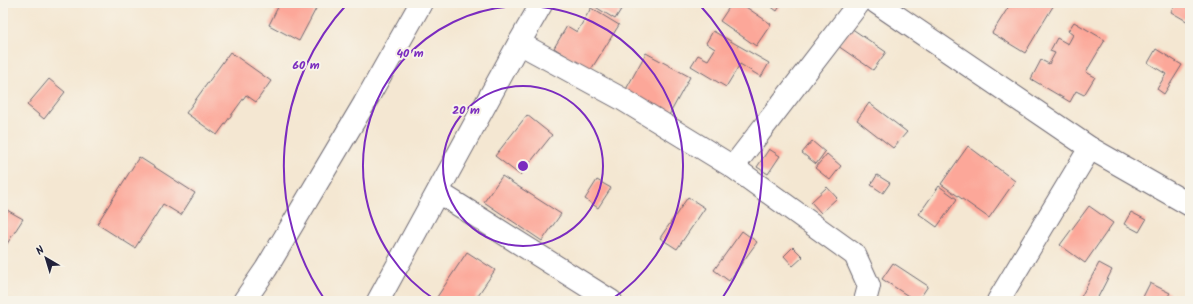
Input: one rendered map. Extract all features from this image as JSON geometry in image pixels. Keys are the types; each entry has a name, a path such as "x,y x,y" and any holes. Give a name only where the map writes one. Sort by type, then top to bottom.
{"street":[{"path":"244,301 266,269 421,3"},
{"path":"378,301 542,3"},
{"path":"733,167 859,3"},
{"path":"877,3 1090,148 1190,204"},
{"path":"519,43 622,99 733,167 855,255 869,286 865,301"},
{"path":"998,301 1090,148"},
{"path":"438,192 611,301"}],"building":[{"path":"280,3 319,3 299,41 269,25"},
{"path":"589,3 625,3 615,19"},
{"path":"732,3 740,3 771,24 756,46 720,21"},
{"path":"766,3 782,3 777,11"},
{"path":"1011,3 1055,3 1025,53 992,33"},
{"path":"1176,3 1190,3 1190,23 1171,12"},
{"path":"591,8 619,25 590,71 554,48 567,26 577,32"},
{"path":"1074,22 1105,40 1086,72 1095,77 1084,95 1076,91 1070,102 1031,79 1041,60 1049,64 1055,53 1050,51 1057,38 1068,44 1073,35 1068,31"},
{"path":"851,28 886,52 873,70 838,46"},
{"path":"713,31 769,63 761,77 740,64 726,87 691,66 698,55 708,60 715,49 706,43"},
{"path":"1156,49 1182,65 1164,94 1157,89 1166,74 1148,63"},
{"path":"230,52 271,81 256,102 246,95 217,135 186,113"},
{"path":"646,53 690,77 668,117 624,93"},
{"path":"49,79 65,92 44,119 27,105"},
{"path":"869,103 907,132 893,148 857,120"},
{"path":"527,115 552,135 520,175 495,156"},
{"path":"812,141 825,152 816,164 802,153"},
{"path":"968,146 1015,181 989,218 941,184"},
{"path":"769,149 780,156 768,174 757,167"},
{"path":"827,154 841,166 830,180 815,168"},
{"path":"139,157 195,193 181,215 163,204 135,248 97,224"},
{"path":"877,175 890,183 883,193 871,185"},
{"path":"502,176 561,214 542,241 484,202"},
{"path":"597,180 611,188 598,208 585,199"},
{"path":"939,186 957,199 937,227 919,214"},
{"path":"827,187 837,198 821,213 811,202"},
{"path":"688,197 705,208 677,249 660,238"},
{"path":"1089,206 1113,223 1085,263 1060,245"},
{"path":"7,210 23,219 3,250 3,216"},
{"path":"1131,212 1146,220 1139,232 1124,224"},
{"path":"742,231 757,242 729,281 714,270"},
{"path":"793,247 803,257 793,266 784,256"},
{"path":"467,252 495,270 474,301 443,301 437,297"},
{"path":"893,263 928,286 918,301 882,279"},
{"path":"1099,263 1112,270 1096,301 1090,301 1081,297"},
{"path":"1150,283 1170,293 1165,301 1141,301"}]}
